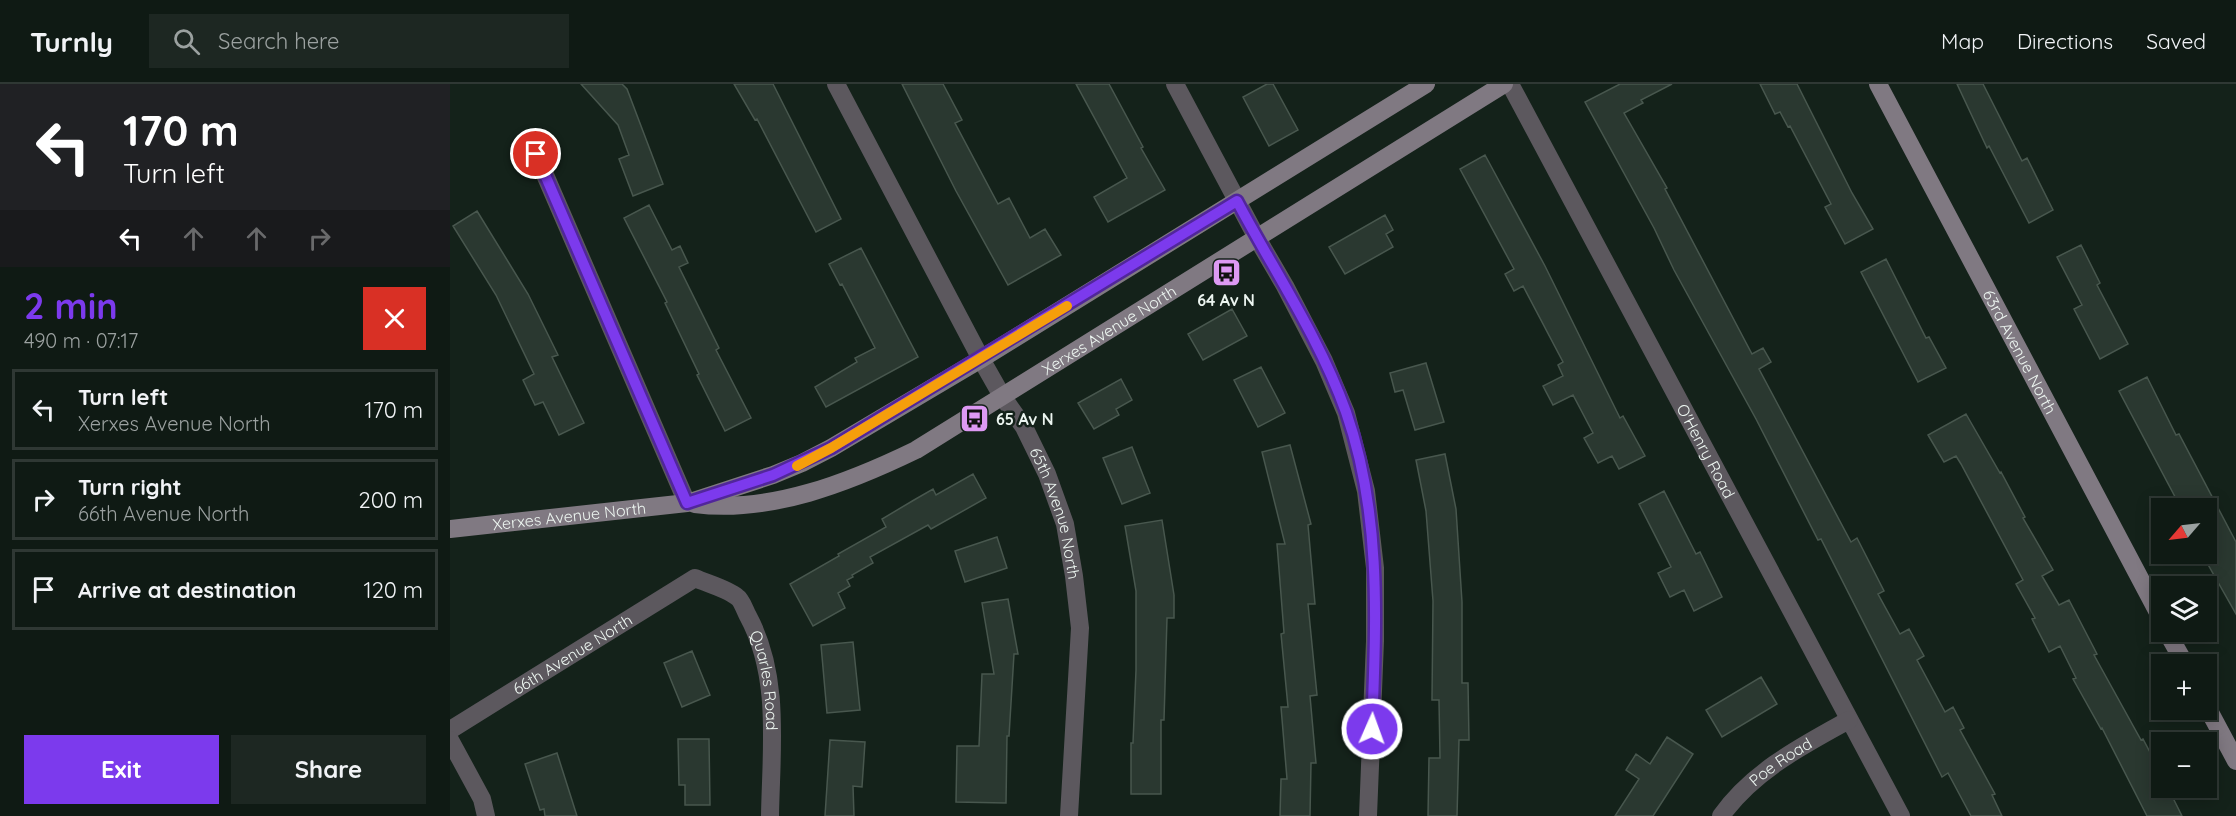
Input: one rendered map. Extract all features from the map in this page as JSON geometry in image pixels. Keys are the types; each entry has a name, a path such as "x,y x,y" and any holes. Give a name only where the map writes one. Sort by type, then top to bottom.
{"street":[{"name":"65th Avenue North","path":"836,84 981,359 1002,396 1024,427 1047,474 1065,524 1080,628 1069,816"},
{"path":"1175,84 1324,361 1346,413 1366,491 1375,568 1368,816"},
{"name":"Xerxes Avenue North","path":"450,529 687,503 773,475 802,463 981,359 1426,84"},
{"name":"Xerxes Avenue North","path":"687,503 716,507 746,505 801,494 870,472 916,450 1504,84"},
{"name":"O'Henry Road","path":"1510,84 1901,816"},
{"name":"63rd Avenue North","path":"1878,84 2151,599"},
{"path":"536,154 687,503"},
{"name":"66th Avenue North","path":"450,730 695,578"},
{"name":"Quarles Road","path":"695,578 738,597 754,628 765,659 771,693 772,716 770,816"},
{"name":"Poe Road","path":"1721,816 1762,772 1849,720"},
{"path":"2214,720 2236,761"},
{"path":"450,740 482,799 486,816"}],"building":[{"path":"581,84 622,84 627,89 663,184 633,196 619,159 629,155 618,125"},
{"path":"734,84 773,84 841,219 816,232 757,119 755,120"},
{"path":"902,84 943,84 962,120 955,123 998,204 1009,198 1030,238 1045,229 1061,255 1008,285 956,191"},
{"path":"1076,84 1109,84 1165,190 1108,222 1094,197 1127,178"},
{"path":"1267,84 1273,84 1298,130 1269,146 1243,97"},
{"path":"1620,84 1672,84 1641,100 1643,103 1624,113 1667,188 1665,189 1752,354 1763,348 1771,362 1759,369 1851,542 1857,538 1884,591 1878,594 1900,634 1909,629 1924,656 1917,660 1945,712 1953,707 1964,728 1960,730 1995,794 1992,795 2002,816 1971,816 1948,773 1942,777 1821,539 1818,540 1756,419 1585,102"},
{"path":"1760,84 1797,84 1852,193 1873,229 1845,244 1825,207 1831,204 1790,126 1788,127 1780,112 1775,114"},
{"path":"1957,84 1983,84 2022,161 2027,158 2053,210 2029,223 1989,146 1987,148"},
{"path":"1485,155 1545,266 1620,418 1623,416 1645,456 1619,469 1612,456 1598,463 1584,438 1593,433 1573,395 1553,405 1543,386 1563,376 1558,365 1563,362 1523,286 1514,291 1505,274 1514,269 1460,169"},
{"path":"649,205 672,250 680,246 688,263 679,267 719,348 716,350 751,418 725,431 697,375 699,374 665,303 667,302 624,218"},
{"path":"477,211 528,294 558,355 552,357 584,423 559,435 543,402 535,405 523,380 534,374 496,295 453,226"},
{"path":"1385,215 1393,230 1386,234 1393,247 1345,274 1329,247"},
{"path":"2081,245 2100,283 2097,285 2128,344 2100,359 2074,309 2082,305 2057,257"},
{"path":"861,248 918,357 826,407 815,387 857,362 855,358 875,348 829,264"},
{"path":"1886,259 1926,338 1929,337 1946,368 1918,382 1861,272"},
{"path":"1232,309 1247,336 1203,360 1188,334"},
{"path":"1426,363 1444,422 1415,430 1403,390 1395,392 1390,373"},
{"path":"1261,367 1285,413 1258,427 1234,380"},
{"path":"2147,377 2176,435 2179,434 2213,498 2176,498 2119,391"},
{"path":"1121,379 1132,400 1116,409 1119,415 1094,429 1078,403"},
{"path":"1966,414 2001,472 2025,517 2023,518 2053,570 2042,576 2059,605 2069,600 2097,654 2094,655 2151,754 2151,798 2173,798 2182,816 2147,816 2102,728 2073,679 2076,678 2060,646 2049,652 2032,619 2035,618 2016,584 2023,580 1961,464 1956,456 1944,462 1928,435"},
{"path":"1290,445 1311,524 1308,525 1315,604 1308,604 1317,695 1310,696 1316,763 1311,763 1310,816 1280,816 1281,779 1287,779 1281,707 1288,707 1281,634 1284,633 1277,544 1285,544 1262,452"},
{"path":"1132,447 1150,493 1122,504 1103,458"},
{"path":"1445,454 1456,509 1462,602 1462,683 1468,683 1469,740 1459,740 1457,816 1428,816 1429,758 1440,758 1439,700 1432,700 1433,601 1426,511 1416,460"},
{"path":"973,474 986,498 931,529 928,525 870,557 873,563 852,575 853,577 847,580 850,586 838,593 845,608 813,626 790,584 886,527 882,519 933,489 936,495"},
{"path":"1664,491 1696,554 1700,552 1722,597 1694,611 1684,590 1670,597 1658,573 1671,567 1639,504"},
{"path":"2217,506 2236,542 2236,614 2217,580 2217,576 2214,576 2208,564 2217,564"},
{"path":"1162,520 1174,595 1174,618 1167,618 1164,720 1161,720 1161,794 1131,794 1131,743 1133,743 1136,670 1136,591 1125,526"},
{"path":"997,537 1007,568 965,582 955,551"},
{"path":"1008,599 1018,654 1014,654 1009,736 1007,736 1006,803 956,802 957,746 979,746 982,674 994,674 982,603"},
{"path":"853,642 860,710 827,713 821,645"},
{"path":"692,651 710,695 682,707 664,663"},
{"path":"1761,677 1777,704 1722,737 1706,710"},
{"path":"1667,737 1693,754 1653,816 1615,816 1639,779 1626,770 1636,754 1650,764"},
{"path":"678,739 709,739 710,805 685,805 685,785 679,785"},
{"path":"830,740 865,742 862,787 853,786 854,816 825,816"},
{"path":"557,753 577,816 545,816 544,809 540,810 525,764"}],"slow traffic":[{"path":"797,466 831,448 1067,306"}],"place":[{"name":"64 Av N","path":"1226,272"},
{"name":"65 Av N","path":"975,419"}],"route":[{"path":"536,154 687,503 773,475 831,448 981,359 1237,201 1324,361 1346,413 1366,491 1375,568 1372,729"}]}
